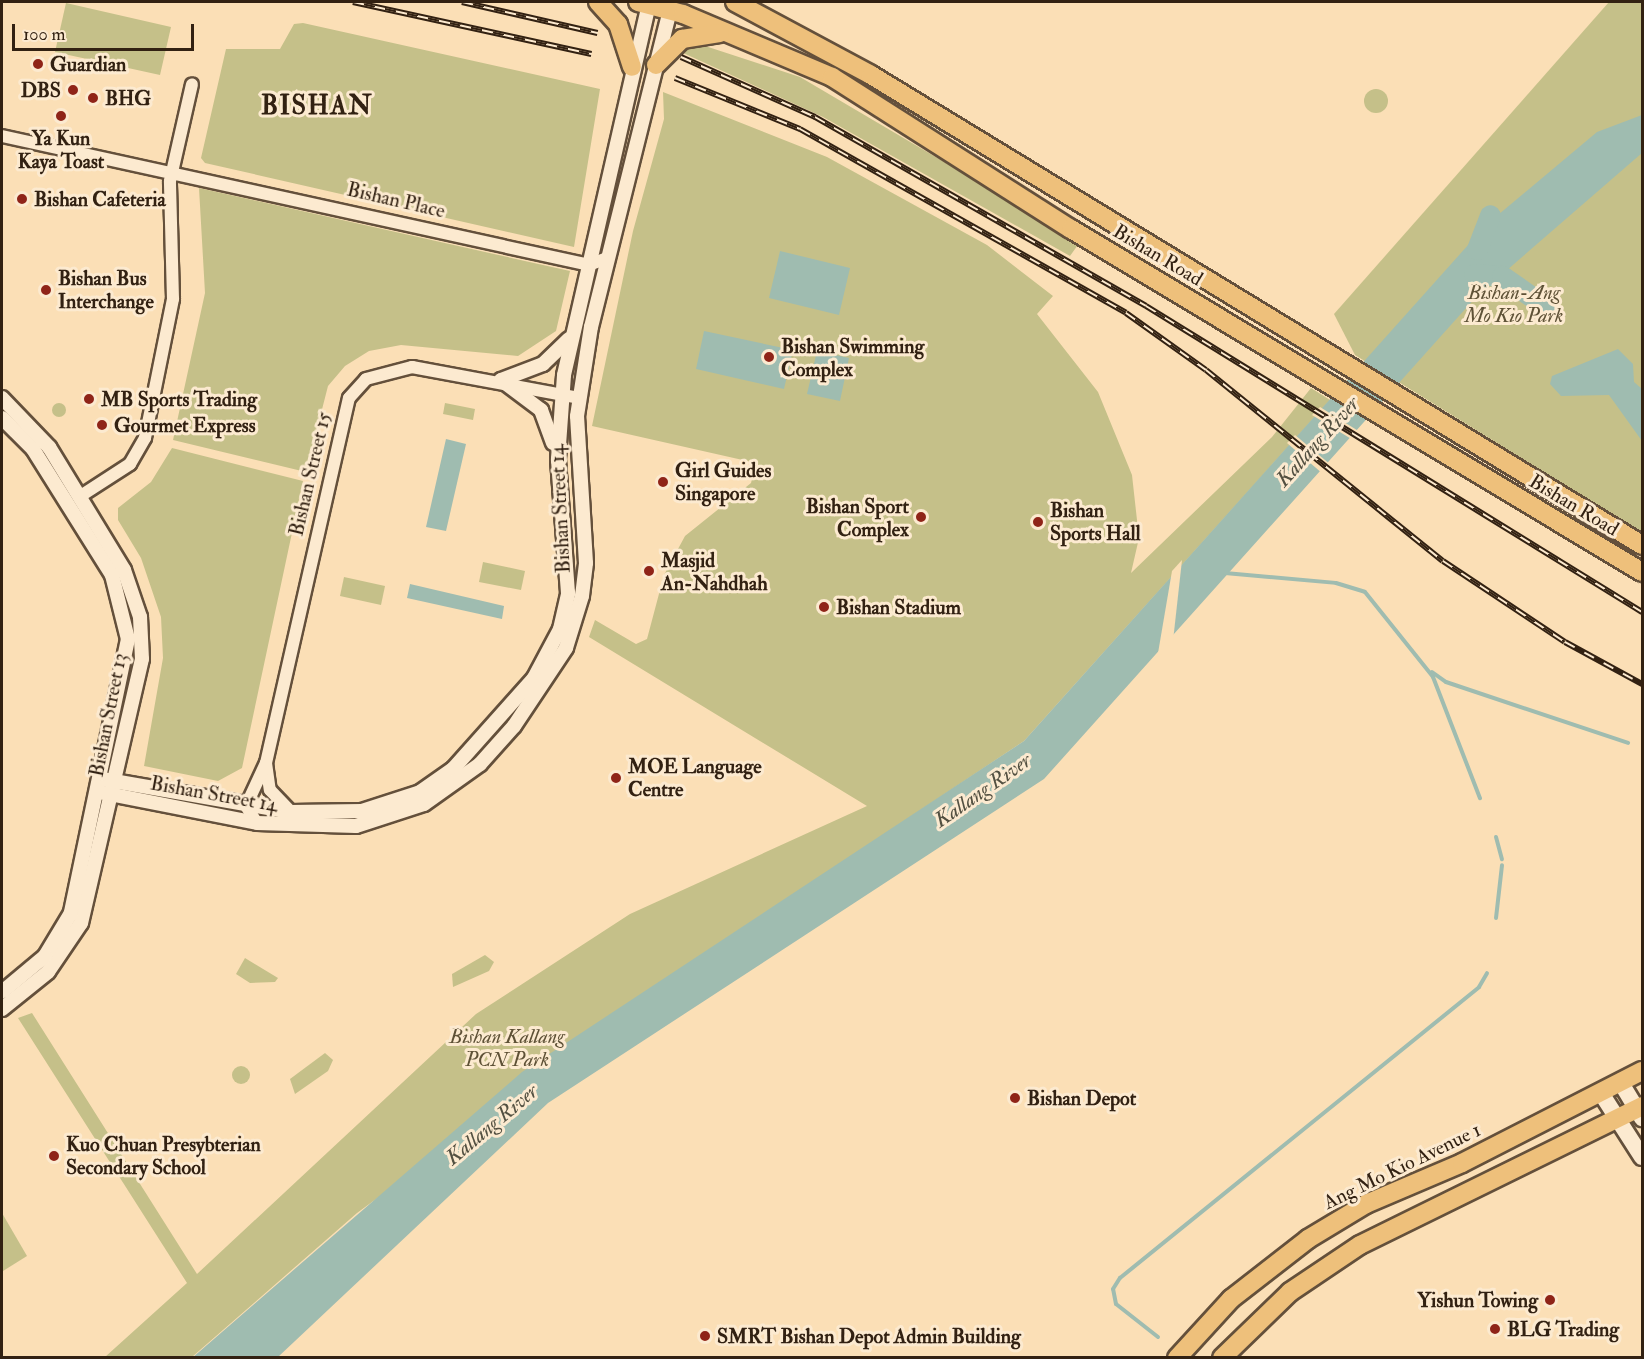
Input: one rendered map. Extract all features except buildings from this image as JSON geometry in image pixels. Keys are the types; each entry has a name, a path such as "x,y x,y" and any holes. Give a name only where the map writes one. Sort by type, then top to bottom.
{"main road":[{"path":"598,2 618,24 632,67"},
{"name":"Bishan Road","path":"646,2 671,6 832,77 1071,229 1642,572"},
{"name":"Bishan Road","path":"741,3 1348,363 1642,545"},
{"path":"656,65 671,45 685,37 731,33"},
{"name":"Ang Mo Kio Avenue 1","path":"1177,1358 1231,1299 1308,1239 1366,1204 1601,1094 1642,1071"},
{"path":"1222,1358 1290,1292 1360,1245 1641,1111 1621,1083"},
{"path":"1601,1094 1642,1157"}],"street":[{"name":"Bishan Street 14","path":"107,787 291,812 362,811 420,792 460,762 534,678 560,629 568,593 558,459 562,393 646,2"},
{"name":"Bishan Street 14","path":"107,787 257,823 312,828 393,818 458,782 514,726 566,648 582,596 586,564 575,438 580,398 607,258 671,6"},
{"path":"79,497 130,464 145,438 173,299 173,170 192,84"},
{"name":"Bishan Place","path":"2,129 110,157"},
{"name":"Bishan Place","path":"2,136 173,170 589,265"},
{"path":"589,265 607,258"},
{"path":"501,380 543,364 574,333"},
{"name":"Bishan Street 15","path":"246,806 266,763 350,398 366,379 412,367 501,380 580,398"},
{"path":"501,380 541,410 558,459"},
{"name":"Bishan Street 13","path":"2,398 49,447 124,570 140,617 142,659 66,924 45,956 2,992"},
{"name":"Bishan Street 13","path":"2,418 33,449 97,549 126,621 127,659 107,787 74,937 42,978 2,1009"},
{"name":"Bishan Street 15","path":"266,763 270,790 291,812"},
{"path":"246,806 257,823"}],"green space":[{"name":"Bishan-Ang Mo Kio Park","path":"1609,2 1642,2 1642,533 1355,355 1334,314"},
{"path":"66,3 171,27 160,75 55,52"},
{"path":"303,23 600,89 574,247 205,163 201,158 226,49 280,49 294,24"},
{"path":"696,43 800,77 1080,242 1070,256 823,117 681,52"},
{"path":"1376,89 1385,92 1388,101 1385,110 1376,113 1367,110 1364,101 1367,92"},
{"name":"Bishan Kallang PCN Park","path":"663,92 827,157 987,245 1053,296 1037,314 1098,392 1132,475 1139,538 1131,573 1272,437 1311,388 1330,400 1024,741 760,917 357,1213 192,1357 105,1357 187,1283 18,1018 32,1013 197,1274 476,1014 630,914 867,806 589,637 595,620 636,644 647,639 664,575 685,536 751,483 756,463 592,426 633,231 664,119"},
{"path":"199,188 570,271 556,331 518,356 401,345 369,351 345,366 328,386 306,472 173,440 205,293"},
{"path":"56,403 62,403 66,410 62,417 56,417 52,413 52,407"},
{"path":"445,403 475,409 473,420 443,414"},
{"path":"172,448 303,481 242,768 218,781 144,766 163,658 161,617 141,558 118,520 118,508 151,482"},
{"path":"483,562 525,571 521,590 479,582"},
{"path":"344,577 385,586 381,605 340,596"},
{"path":"485,955 494,962 489,971 453,987 452,974"},
{"path":"245,958 278,978 275,982 250,983 236,974"},
{"path":"325,1053 333,1060 328,1071 295,1094 290,1079"},
{"path":"237,1066 245,1066 250,1071 248,1082 237,1084 232,1079 232,1071"},
{"path":"2,1213 27,1256 3,1271 2,1268"}],"water":[{"name":"Kallang River","path":"1642,115 1642,153 1476,297 1044,779 548,1103 278,1357 192,1358 522,1072 1024,741 1486,225 1597,132"},
{"path":"780,251 850,268 839,315 769,298"},
{"path":"704,331 793,350 784,389 696,369"},
{"path":"1618,349 1633,364 1634,382 1642,389 1642,441 1609,395 1561,396 1550,384 1552,376"},
{"path":"817,351 849,358 840,401 807,394"},
{"path":"446,439 466,444 446,531 426,527"},
{"path":"410,584 504,606 502,619 407,598"}],"pier":[{"path":"1320,407 1360,432 1353,440 1312,415"},
{"path":"1295,435 1331,465 1323,474 1287,443"},
{"path":"1182,560 1173,641 1157,659 1172,571"}],"waterway":[{"path":"1477,249 1490,215"},
{"path":"1474,274 1502,276 1545,306"},
{"path":"1225,573 1336,583 1365,592 1433,677 1480,798"},
{"path":"1432,672 1446,682 1628,743"},
{"path":"1496,837 1502,859"},
{"path":"1496,918 1502,865"},
{"path":"1158,1337 1116,1304 1113,1289 1120,1278 1479,987 1487,973"}],"railway":[{"path":"353,2 591,54"},
{"path":"462,2 597,33"},
{"path":"681,57 815,117 1146,306 1642,612"},
{"path":"675,78 800,129 1126,313 1206,370 1443,561 1565,642 1642,684"}],"place":[{"name":"Guardian","path":"38,64"},
{"name":"DBS","path":"73,90"},
{"name":"BHG","path":"93,98"},
{"name":"Ya Kun Kaya Toast","path":"61,116"},
{"name":"Bishan Cafeteria","path":"22,199"},
{"name":"Bishan Bus Interchange","path":"46,290"},
{"name":"Bishan Swimming Complex","path":"769,357"},
{"name":"MB Sports Trading","path":"89,399"},
{"name":"Gourmet Express","path":"102,425"},
{"name":"Girl Guides Singapore","path":"663,482"},
{"name":"Bishan Sport Complex","path":"921,517"},
{"name":"Bishan Sports Hall","path":"1038,522"},
{"name":"Masjid An-Nahdhah","path":"649,571"},
{"name":"Bishan Stadium","path":"824,607"},
{"name":"MOE Language Centre","path":"616,778"},
{"name":"Bishan Depot","path":"1015,1098"},
{"name":"Kuo Chuan Presybterian Secondary School","path":"54,1156"},
{"name":"Yishun Towing","path":"1550,1300"},
{"name":"BLG Trading","path":"1495,1329"},
{"name":"SMRT Bishan Depot Admin Building","path":"705,1336"}],"district":[{"name":"BISHAN","path":"317,107"}]}
